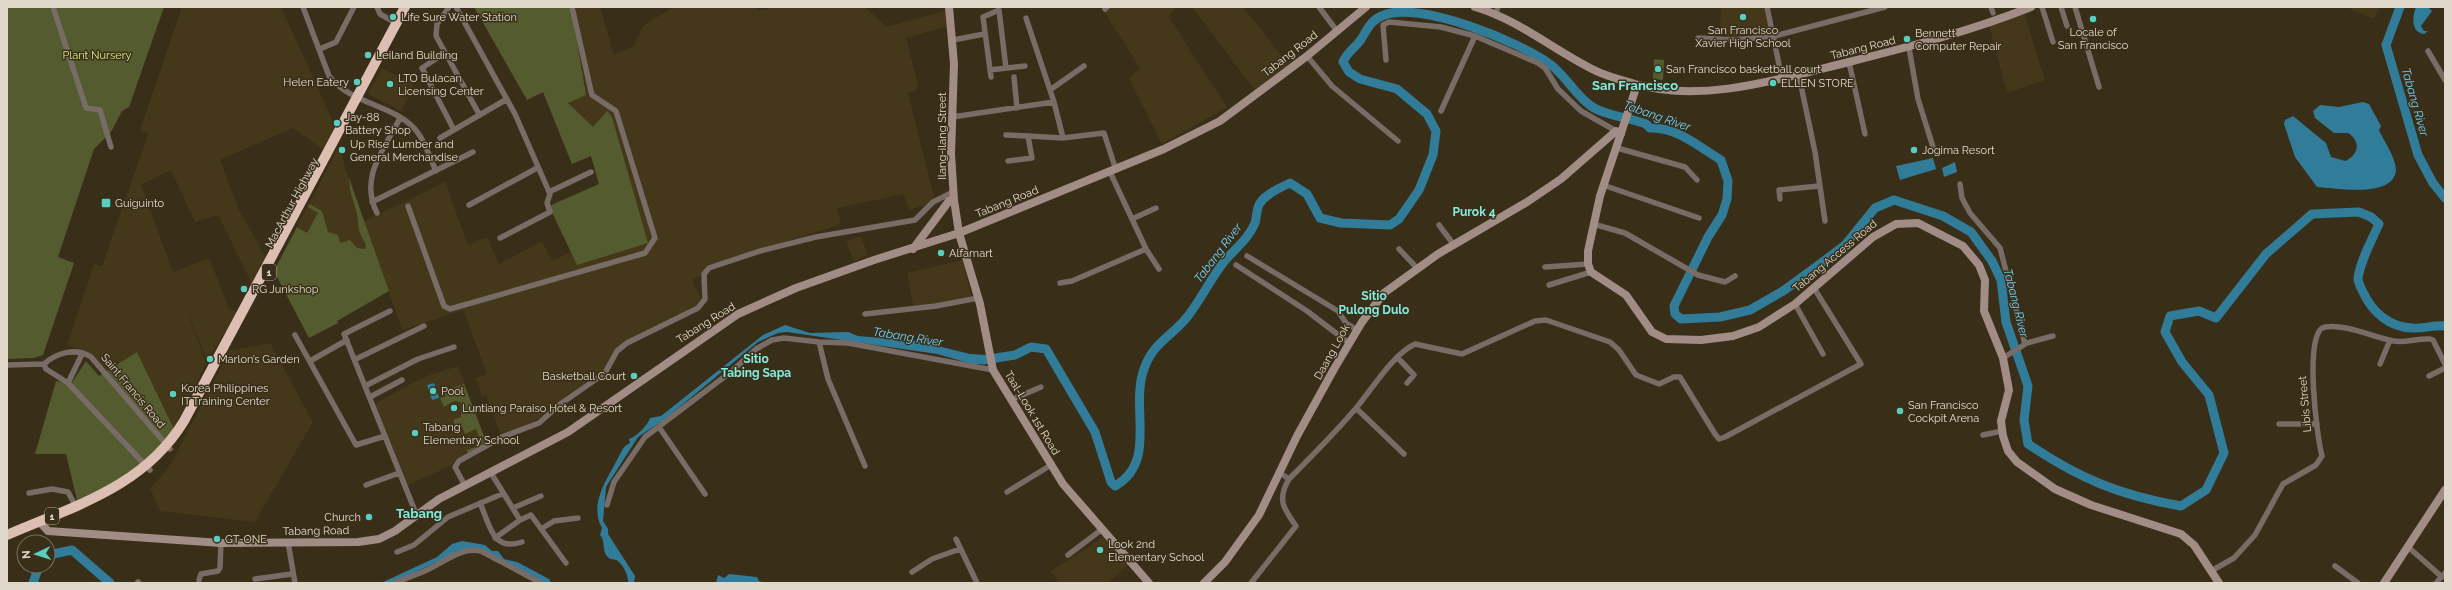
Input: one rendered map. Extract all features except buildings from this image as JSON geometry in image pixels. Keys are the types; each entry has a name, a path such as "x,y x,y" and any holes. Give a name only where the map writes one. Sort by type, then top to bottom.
{"highway":[{"name":"MacArthur Highway","path":"7,535 90,499 128,480 148,468 168,448 359,99 398,24 405,7"},
{"name":"MacArthur Highway","path":"398,24 410,7"}],"main road":[{"name":"Ilang-ilang Street","path":"949,7 953,40 952,117 954,196"},
{"name":"Tabang Road","path":"39,521 48,531 221,543 358,542 379,539 395,531 439,499 568,432 738,314 796,288 874,260 913,249 959,233 1113,171 1164,149 1226,118 1307,56 1366,7"},
{"name":"Tabang Road","path":"1475,7 1497,10 1592,70 1636,85 1667,90 1702,90 1739,86 1799,76 1849,62 1909,48 1956,34 2031,7"},
{"path":"1591,272 1588,264 1593,224 1603,185 1617,148 1619,132 1626,121 1636,85"},
{"name":"Daang Look","path":"1204,583 1225,562 1259,515 1297,436 1349,343 1384,293 1417,268 1527,202 1561,179 1619,132"},
{"path":"913,249 954,196"},
{"name":"Taal-Look 1st Road","path":"954,196 959,233 978,298 988,350 993,367 1011,400 1063,484 1101,530 1149,583"},
{"name":"Tabang Access Road","path":"1591,272 1623,291 1649,329 1666,339 1701,340 1733,336 1759,327 1795,304 1873,237 1887,227 1906,222 1918,223 1963,246 1974,257 1985,280 1984,301 1986,321 2005,357 2009,390 2003,411 2002,431 2008,450 2017,462 2055,489 2091,506 2181,534 2194,545 2219,583"},
{"path":"2384,583 2445,490"}],"street":[{"path":"54,7 86,108 100,110 111,147"},
{"path":"303,7 329,76 335,84 359,99 407,122 420,136 436,171"},
{"path":"378,7 380,14 398,24"},
{"path":"449,7 436,31 436,36 479,114"},
{"path":"456,7 507,99 532,150 537,168 549,192 547,203 550,212 500,238"},
{"path":"408,206 444,306 450,309 644,253 655,238 653,231 616,111 592,95 590,91 572,7"},
{"path":"1319,7 1337,31"},
{"path":"1767,7 1775,36 1782,79"},
{"path":"1698,38 1734,40 1775,36 1872,9 1885,7"},
{"path":"1991,7 1993,13"},
{"path":"2042,7 2053,42"},
{"path":"2061,7 2067,26"},
{"path":"2075,7 2099,87"},
{"path":"320,50 336,42 352,8"},
{"path":"991,77 984,34 983,17 999,10 1006,68"},
{"path":"1026,18 1054,102 1063,138"},
{"path":"1386,60 1383,25 1389,22 1441,27 1475,36 1545,68 1558,89 1581,111 1619,132"},
{"path":"953,40 984,34"},
{"path":"1441,111 1475,36"},
{"path":"1909,48 1918,100 1933,147"},
{"path":"2428,51 2445,80"},
{"path":"445,53 422,68 454,130"},
{"path":"1307,56 1332,86 1398,142"},
{"path":"1849,62 1865,134"},
{"path":"990,70 1025,66"},
{"path":"1050,90 1084,66"},
{"path":"1799,76 1815,152 1825,221"},
{"path":"1014,77 1017,108"},
{"path":"440,138 507,99"},
{"path":"952,117 1054,102"},
{"path":"377,213 372,202 371,176 400,118"},
{"path":"1006,135 1063,138 1104,134 1113,171 1132,219 1146,249 1159,269"},
{"path":"1008,161 1032,158 1028,136"},
{"path":"1617,148 1685,167 1697,180"},
{"path":"372,202 473,152"},
{"path":"469,205 537,168"},
{"path":"549,192 591,172"},
{"path":"1960,184 1962,198 1970,213 2000,248 2025,344"},
{"path":"1603,185 1698,218"},
{"path":"1780,199 1779,190 1819,186"},
{"path":"465,486 455,467 459,462 502,437 539,423 559,405 605,373 617,352 627,343 698,308 705,299 704,274 709,268 760,251 816,237 915,220 932,202 954,196"},
{"path":"1132,219 1156,208"},
{"path":"1438,224 1454,245"},
{"path":"1593,224 1625,233 1698,274 1725,282 1735,276"},
{"path":"1060,283 1072,281 1146,249"},
{"path":"1398,249 1417,268"},
{"path":"1247,256 1338,311 1346,323 1357,330"},
{"path":"1545,267 1588,264"},
{"path":"1236,265 1307,311 1349,343"},
{"path":"1549,285 1591,272"},
{"path":"1251,583 1296,526 1282,501 1281,495 1290,480 1356,408 1397,357 1415,344 1462,354 1535,321 1546,320 1610,342 1619,350 1636,376 1659,384 1674,377 1680,377 1719,439 1780,409 1809,391 1861,364 1814,288"},
{"path":"865,314 936,306 978,298"},
{"path":"1795,304 1822,354"},
{"path":"390,311 344,334 356,359 365,386 417,516"},
{"path":"356,359 424,326"},
{"name":"Libis Street","path":"2211,571 2234,558 2255,534 2283,484 2316,465 2322,456 2312,374 2316,338 2319,330 2324,327 2343,328 2390,340 2430,339 2433,340 2445,364"},
{"path":"295,334 356,445 385,436"},
{"path":"2005,357 2020,349 2025,344 2054,336"},
{"path":"607,505 609,492 622,470 646,437 732,371 756,349 772,340 784,338 819,342 848,343 993,367"},
{"path":"310,361 347,340"},
{"path":"2380,364 2390,340"},
{"path":"819,342 828,379 866,466"},
{"path":"365,386 418,360 454,346"},
{"path":"7,365 44,364 51,358 65,352 82,354 68,383"},
{"name":"Saint Francis Road","path":"82,354 92,357 168,448"},
{"path":"1397,357 1414,375 1407,383"},
{"path":"44,364 46,369 68,383 148,468"},
{"path":"2429,376 2445,368"},
{"path":"370,397 402,380"},
{"path":"1011,400 1041,387"},
{"path":"1356,408 1404,454"},
{"path":"2279,424 2317,424"},
{"path":"659,427 706,494"},
{"path":"1983,435 2002,431"},
{"path":"1007,492 1051,465"},
{"path":"366,484 399,473"},
{"path":"491,473 502,494 520,520"},
{"path":"1280,473 1290,480"},
{"path":"29,493 52,489 68,492 75,505"},
{"path":"397,552 414,545 448,517 502,494"},
{"path":"513,508 541,496"},
{"path":"480,503 495,538 503,545 508,546 522,542"},
{"path":"495,538 520,520 531,515 566,564"},
{"path":"541,529 554,521 578,518"},
{"path":"1068,555 1101,530"},
{"path":"956,539 977,583"},
{"path":"288,542 292,574 295,583"},
{"path":"199,580 204,573 218,571 220,568 221,543"},
{"path":"2407,546 2443,575 2436,583"},
{"path":"912,572 932,559 960,549"},
{"path":"394,583 428,570 466,550 481,551 541,583"},
{"path":"2335,566 2358,583"},
{"path":"255,579 292,574"}],"shaded area":[{"path":"182,7 281,7 336,128 323,149 293,128 220,160 238,208 266,258 252,284 218,215 195,222 171,170 141,185 173,272 209,258 229,308 237,313 207,361 183,299 206,364 174,429 137,352 106,371 90,354 67,345 94,264 102,266 148,134 140,130"},
{"path":"600,7 614,55 634,46 643,26 674,7 756,7 758,11 777,7 865,7 887,27 947,10 950,26 906,38 918,86 915,91 908,93 934,197 928,204 909,210 904,194 837,208 841,224 708,266 701,275 692,280 701,299 696,305 655,328 623,342 616,350 604,370 566,396 537,420 501,435 486,395 482,396 475,378 487,374 463,310 403,330 388,291 337,321 338,323 309,338 274,271 337,150 340,151 363,222 445,182 468,245 487,237 499,264 542,241 552,261 571,252 549,206 599,184 591,156 572,164 550,110 571,8"},
{"path":"1112,7 1177,7 1168,16 1227,107 1162,144 1129,79 1140,68 1104,12"},
{"path":"1192,7 1243,7 1288,64 1255,90"},
{"name":"San Francisco Xavier High School","path":"1721,7 1764,7 1770,32 1727,38 1720,28"},
{"path":"2346,7 2380,7 2373,19"},
{"path":"2024,13 2045,80 2007,93 1989,25"},
{"path":"382,68 402,78 408,77 414,87 401,111 368,94"},
{"path":"861,236 868,255 854,261 846,241"},
{"path":"963,260 971,296 914,309 907,273"},
{"path":"270,343 313,422 255,522 160,511 150,488 168,469 230,350"},
{"name":"Tabang Elementary School","path":"458,366 486,440 473,446 450,466 406,486 374,404 424,377"},
{"name":"Look 2nd Elementary School","path":"1105,536 1129,564 1108,583 1059,583 1051,571"}],"green space":[{"name":"Plant Nursery","path":"7,7 164,7 129,107 122,111 111,132 94,149 58,257 74,263 43,355 34,358 7,359"},
{"path":"474,7 571,7 586,95 568,103 593,127 607,111 612,117 648,243 577,265 549,206 599,184 591,156 572,164 543,92 527,100"},
{"name":"San Francisco basketball court","path":"1654,59 1664,60 1663,80 1653,79"},
{"path":"349,178 389,291 337,321 338,323 309,338 274,271 297,227 307,233 318,213 308,207 309,204 322,211 328,232 338,235 340,243 350,240 357,248 365,249 366,245 359,231 357,214 350,190"},
{"path":"137,352 174,429 153,453 131,472 106,487 77,500 66,454 35,454 56,381 71,384 86,361 99,376"},
{"path":"464,384 487,444 467,453 467,450 482,444 476,429 465,434 461,425 456,427 453,420 461,417 461,402 454,401 444,407 440,398 446,396 444,391"}],"water":[{"path":"2416,7 2428,7 2432,11 2421,26 2424,31 2428,31 2424,34 2417,30 2414,24 2413,19"},
{"path":"2363,102 2369,104 2381,126 2379,130 2392,155 2395,165 2396,170 2393,179 2385,185 2362,190 2317,187 2295,157 2284,124 2285,120 2293,116 2326,143 2331,157 2345,161 2353,155 2357,148 2355,140 2348,133 2334,133 2315,118 2313,111 2320,105 2339,107"},
{"path":"1933,158 1936,169 1900,180 1896,166"},
{"path":"1955,162 1957,172 1944,177 1942,168"},
{"path":"785,325 810,333 848,332 858,336 918,341 970,354 987,355 988,364 972,364 937,354 787,332 778,333 758,342 665,419 638,437 606,487 603,521 608,529 608,534 635,576 634,583 628,583 627,574 622,565 617,560 609,558 605,553 603,540 600,535 602,528 598,519 597,509 606,481 623,449 630,443 629,439 635,436 647,424 650,418 661,416 763,335"},
{"name":"Pool","path":"434,383 439,398 432,400 427,385"},
{"path":"462,541 485,545 492,551 498,551 504,559 517,562 549,579 551,583 543,583 478,549 435,563 392,583 381,583 437,557 452,544"},
{"path":"729,574 757,577 759,581 765,583 716,583 718,575 724,578"}],"waterway":[{"name":"Tabang River","path":"2400,7 2386,45 2418,155 2433,183 2445,198"},
{"name":"Tabang River","path":"983,360 1015,355 1031,347 1046,349 1095,432 1111,482 1115,486 1128,476 1135,464 1139,450 1140,387 1147,362 1157,347 1188,316 1223,263 1248,235 1255,223 1260,203 1266,197 1290,183 1307,194 1320,218 1341,223 1390,225 1399,219 1419,190 1433,155 1436,131 1427,114 1397,89 1360,79 1349,72 1343,62 1346,56 1360,41 1369,26 1375,20 1384,15 1400,12 1421,14 1445,19 1494,35 1537,56 1551,65 1562,75 1582,99 1594,108 1606,113 1646,124 1650,128 1679,134 1721,160 1728,181 1727,199 1722,215 1708,237 1674,306 1675,314 1681,319 1720,317 1750,310 1783,291 1845,245 1875,208 1894,200 1943,216 1971,232 1992,261 2001,280 2006,322 2028,386 2024,420 2028,444 2065,467 2083,476 2138,497 2181,506 2206,490 2224,453 2209,395 2182,362 2165,332 2170,316 2199,311 2216,318 2266,254 2312,214 2359,212 2371,217 2379,224 2364,257 2358,278 2358,282 2371,306 2382,317 2396,325 2416,328 2445,326"},
{"name":"Tabang River","path":"56,553 72,550 110,583"},
{"name":"Tabang River","path":"33,583 36,574"}],"place":[{"name":"Life Sure Water Station","path":"393,17"},
{"name":"San Francisco Xavier High School","path":"1743,17"},
{"name":"Locale of San Francisco","path":"2093,19"},
{"name":"Bennett Computer Repair","path":"1907,39"},
{"name":"Leiland Building","path":"368,55"},
{"name":"San Francisco basketball court","path":"1658,69"},
{"name":"Helen Eatery","path":"357,82"},
{"name":"ELLEN STORE","path":"1773,83"},
{"name":"LTO Bulacan Licensing Center","path":"390,84"},
{"name":"Jay-88 Battery Shop","path":"337,123"},
{"name":"Up Rise Lumber and General Merchandise","path":"342,150"},
{"name":"Jogima Resort","path":"1914,150"},
{"name":"Guiguinto","path":"106,203"},
{"name":"Alfamart","path":"941,253"},
{"name":"RG Junkshop","path":"244,289"},
{"name":"Marlon’s Garden","path":"210,359"},
{"name":"Basketball Court","path":"634,376"},
{"name":"Pool","path":"433,391"},
{"name":"Korea Philippines IT Training Center","path":"173,394"},
{"name":"Luntiang Paraiso Hotel & Resort","path":"454,408"},
{"name":"San Francisco Cockpit Arena","path":"1900,411"},
{"name":"Tabang Elementary School","path":"415,433"},
{"name":"Church","path":"369,517"},
{"name":"GT-ONE","path":"217,539"},
{"name":"Look 2nd Elementary School","path":"1100,550"}],"district":[{"name":"San Francisco","path":"1635,85"},
{"name":"Purok 4","path":"1474,212"},
{"name":"Sitio Pulong Dulo","path":"1374,303"},
{"name":"Sitio Tabing Sapa","path":"756,366"},
{"name":"Tabang","path":"419,513"}]}
